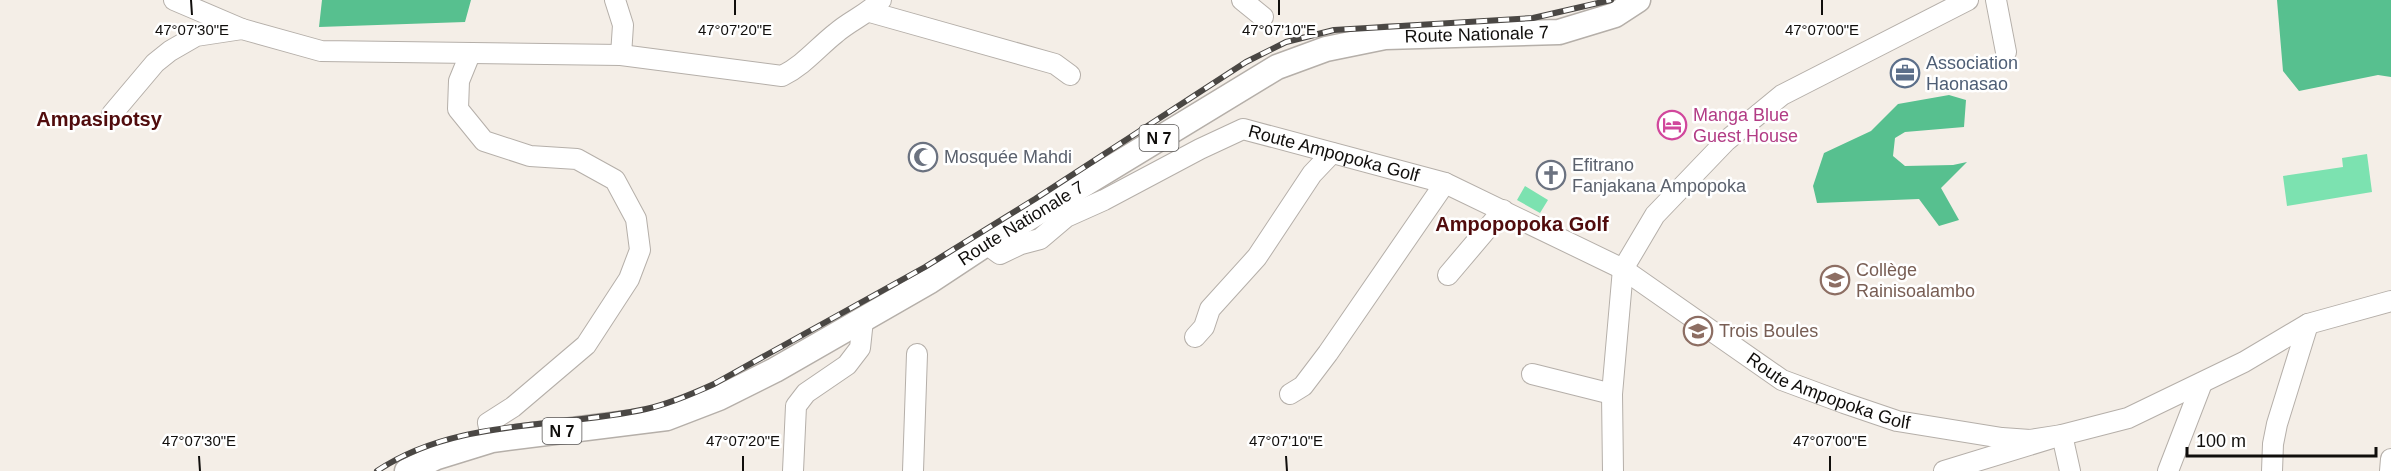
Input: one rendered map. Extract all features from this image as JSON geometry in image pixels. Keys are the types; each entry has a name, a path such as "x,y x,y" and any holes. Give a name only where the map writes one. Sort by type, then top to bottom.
{"main road":[{"name":"Route Nationale 7","path":"407,471 437,457 492,440 667,418 738,389 930,281 986,244 1277,67 1326,49 1384,37 1525,35 1559,32 1616,15 1638,0"}],"street":[{"path":"174,0 242,29 321,51 621,55 782,76 799,68 835,33 875,6 1055,64 1070,75"},
{"path":"615,0 623,25 621,55"},
{"path":"1242,0 1263,17"},
{"path":"1613,471 1612,394 1623,269 1655,215 1726,141 1782,96 1968,0"},
{"path":"1996,0 2006,52"},
{"path":"112,114 155,63 170,51 196,36 242,29"},
{"path":"470,54 459,81 458,109 484,141 530,156 576,159 615,180 636,219 640,250 628,279 586,345 513,407 488,423 492,440"},
{"name":"Route Ampopoka Golf","path":"986,244 1000,254 1040,239 1066,217 1243,129 1445,183 1503,210 1623,269 1782,380 1897,421 2002,438 2030,440 2062,435"},
{"path":"1195,337 1204,327 1210,309 1257,257 1312,174 1332,153"},
{"path":"1290,394 1303,386 1328,353 1445,183"},
{"path":"1448,275 1503,210"},
{"path":"1946,470 2128,418 2244,363 2308,324 2391,301"},
{"path":"793,471 796,406 806,393 847,365 860,348 863,320"},
{"path":"2272,471 2273,444 2277,424 2308,324"},
{"path":"913,471 918,354"},
{"path":"1532,374 1612,394"},
{"path":"2168,471 2202,383"},
{"path":"2062,435 2070,471"},
{"path":"2390,471 2391,459"}],"green space":[{"path":"322,0 471,0 465,22 319,27"},
{"path":"2277,0 2391,0 2391,77 2378,75 2299,91 2283,71"},
{"path":"1949,95 1966,100 1964,127 1905,132 1895,138 1893,156 1905,166 1953,165 1967,162 1941,188 1959,220 1939,226 1919,199 1817,203 1813,186 1824,153 1871,131 1898,104"},
{"path":"2367,154 2372,192 2287,206 2283,176 2343,167 2342,158"},
{"path":"1525,186 1548,200 1540,213 1517,200"}],"railway":[{"path":"377,471 408,454 473,433 646,409 672,402 714,384 925,267 1035,199 1246,62 1286,42 1334,30 1533,18 1611,0"}],"place":[{"name":"Association Haonasao","path":"1905,73"},
{"name":"Manga Blue Guest House","path":"1672,125"},
{"name":"Mosquée Mahdi","path":"923,157"},
{"name":"Efitrano Fanjakana Ampopoka","path":"1551,175"},
{"name":"Collège Rainisoalambo","path":"1835,280"},
{"name":"Trois Boules","path":"1698,331"}],"district":[{"name":"Ampasipotsy","path":"99,119"},
{"name":"Ampopopoka Golf","path":"1522,224"}]}
